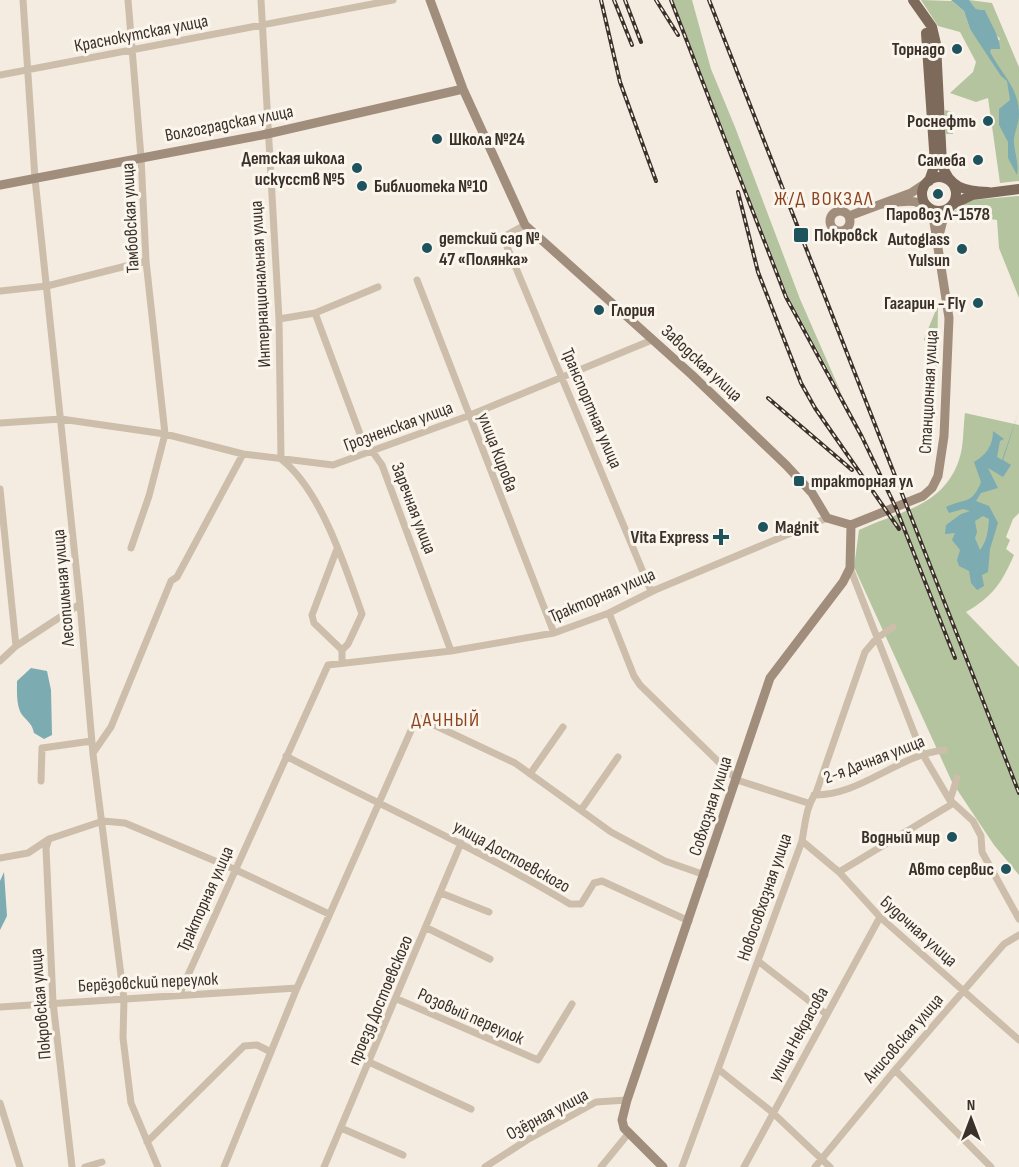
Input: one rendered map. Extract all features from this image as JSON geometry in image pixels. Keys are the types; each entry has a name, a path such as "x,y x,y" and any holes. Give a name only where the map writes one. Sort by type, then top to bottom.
{"main road":[{"path":"904,0 925,29 929,44 935,164 922,195 929,208 940,211 964,197 1019,189"},
{"path":"912,0 932,27 936,44 942,164 956,193 952,205"},
{"path":"929,181 939,178 950,181 962,189 988,192"}],"street":[{"name":"Лесопильная улица","path":"22,0 29,69 35,179 62,419 93,754 124,999 123,1038 131,1103 158,1167"},
{"name":"Тамбовская улица","path":"128,0 141,157 146,261 165,434"},
{"name":"Интернациональная улица","path":"261,0 279,319 281,459"},
{"name":"Краснокутская улица","path":"0,75 393,0"},
{"path":"430,0 463,90 525,225"},
{"name":"Волгоградская улица","path":"0,185 267,134 463,90"},
{"path":"849,216 917,190 929,181"},
{"path":"884,204 915,201 929,208"},
{"name":"Станционная улица","path":"938,244 944,216 952,205"},
{"name":"Станционная улица","path":"851,525 923,496 932,488 938,476 944,436 949,318 938,244 929,208"},
{"name":"Транспортная улица","path":"525,225 503,237 651,591"},
{"name":"Заводская улица","path":"525,225 798,476 812,493 827,518"},
{"path":"0,291 47,286 146,261"},
{"name":"улица Кирова","path":"417,280 554,633"},
{"path":"279,319 315,313 378,287"},
{"name":"Заречная улица","path":"315,313 360,434 382,465 452,651"},
{"name":"Грозненская улица","path":"0,423 62,419 165,434 243,454 333,465 468,416 652,340"},
{"path":"131,548 149,496 165,434"},
{"path":"93,754 107,733 171,581 177,577 243,454"},
{"path":"281,459 296,470 307,488 337,549 362,614 348,645 342,650"},
{"path":"0,489 16,646"},
{"path":"827,518 851,525 850,568 922,753 952,804 964,811 973,821 981,836 982,852 1019,919"},
{"name":"Тракторная улица","path":"179,994 321,675 328,665 452,651 554,633 609,613 651,591 827,518"},
{"path":"337,549 312,615 314,623 342,650 342,662"},
{"name":"Совхозная улица","path":"628,1134 623,1125 627,1100 737,780 746,743 770,678 843,582 850,568"},
{"path":"0,661 16,646 80,604"},
{"name":"2-я Дачная улица","path":"609,613 634,676 640,685 737,780 808,803"},
{"path":"876,639 893,627"},
{"name":"Новосовхозная улица","path":"682,1167 802,841 808,818 808,803 814,795 865,652 876,639"},
{"path":"224,1167 297,988 417,717 484,747 530,774 611,831 665,861 705,875"},
{"path":"530,774 562,727"},
{"path":"41,781 42,748 92,739 107,733"},
{"name":"2-я Дачная улица","path":"814,795 831,795 922,753 944,750"},
{"name":"улица Достоевского","path":"286,756 377,805 461,843 574,906 581,904 594,883 602,881 689,921"},
{"path":"581,810 618,757"},
{"path":"952,804 950,795 957,778"},
{"path":"839,872 952,804"},
{"path":"0,858 28,853 49,839 103,821 125,823 234,869 329,914"},
{"name":"Покровская улица","path":"49,839 46,848 53,1002 72,1167"},
{"name":"Будочная улица","path":"802,841 839,872 879,917 1019,1041"},
{"name":"проезд Достоевского","path":"324,1167 397,999 461,843"},
{"path":"441,893 489,912"},
{"name":"улица Некрасова","path":"744,1167 879,917"},
{"path":"427,928 490,959"},
{"name":"Анисовская улица","path":"815,1167 1004,944 1019,935"},
{"path":"758,962 826,1014"},
{"name":"Берёзовский переулок","path":"0,1007 297,988"},
{"name":"Розовый переулок","path":"397,999 538,1060 572,1004"},
{"path":"147,1142 244,1046 256,1045 271,1052"},
{"path":"369,1062 471,1109"},
{"path":"718,1069 772,1112 830,1167"},
{"path":"895,1070 991,1167"},
{"name":"Озёрная улица","path":"485,1167 498,1164 526,1140 596,1102 627,1100"},
{"path":"0,1103 20,1167"},
{"path":"341,1128 404,1155"},
{"path":"601,1167 628,1134 663,1167"},
{"path":"85,1167 102,1162"}],"green space":[{"path":"673,0 692,0 711,69 800,299 842,395 788,296"},
{"path":"921,0 952,1 964,11 970,29 985,49 991,49 1000,39 992,30 985,10 976,9 969,0 992,3 1019,67 1019,181 1000,183 988,98 976,102 950,93 973,72 976,62 960,32 938,26"},
{"path":"945,110 953,112 953,134 946,134"},
{"path":"1019,196 1019,298 999,248 997,220 951,213 972,200"},
{"path":"938,305 937,370 924,339"},
{"path":"965,413 1019,425 1019,513 1013,519 1006,537 1010,540 1006,549 1014,555 995,588 983,601 966,612 1019,667 1019,875 994,845 952,782 854,567 859,530 904,512 931,498 952,476 961,455"}],"water":[{"path":"951,0 969,0 976,9 985,10 997,34 1000,49 991,49 990,52 1009,82 1018,106 1019,119 1014,140 1017,175 1008,158 1008,142 999,125 999,109 1010,100 1007,81 1001,76 970,29 964,11"},
{"path":"1019,411 1003,460 1011,465 1003,477 988,468 998,488 981,493 976,501 989,506 998,523 990,549 988,572 982,575 984,586 977,590 971,583 969,571 959,566 957,560 960,550 952,540 955,533 945,534 946,525 961,514 970,511 963,509 949,513 946,507 971,498 978,489 981,482 974,462 988,450 993,431 1004,439 1000,441 997,457 1002,460","holes":["983,516 989,519 986,539 980,550 975,538 977,532 975,521"]},
{"path":"31,668 47,671 51,690 52,735 44,739 34,733 18,704 17,681"},
{"path":"4,872 7,916 0,930 0,881"}],"railway":[{"path":"601,0 620,82 656,181"},
{"path":"614,0 632,45"},
{"path":"625,0 641,42"},
{"path":"656,0 678,35"},
{"path":"671,0 786,297 862,437 896,508 955,658"},
{"path":"709,0 1019,793"},
{"path":"738,192 758,272 801,383 815,408 899,529"},
{"path":"768,398 852,470"}],"place":[{"name":"Торнадо","path":"957,49"},
{"name":"Роснефть","path":"988,121"},
{"name":"Школа №24","path":"437,139"},
{"name":"Самеба","path":"978,160"},
{"name":"Детская школа искусств №5","path":"357,168"},
{"name":"Библиотека №10","path":"362,186"},
{"name":"Паровоз Л-1578","path":"938,194"},
{"name":"Покровск","path":"801,235"},
{"name":"детский сад № 47 «Полянка»","path":"427,248"},
{"name":"Autoglass Yulsun","path":"962,249"},
{"name":"Гагарин - Fly","path":"978,303"},
{"name":"Глория","path":"599,310"},
{"name":"тракторная ул","path":"799,481"},
{"name":"Magnit","path":"763,527"},
{"name":"Vita Express","path":"721,537"},
{"name":"Водный мир","path":"952,837"},
{"name":"Авто сервис","path":"1006,869"}],"district":[{"name":"Ж/Д ВОКЗАЛ","path":"824,198"},
{"name":"ДАЧНЫЙ","path":"446,719"}]}
